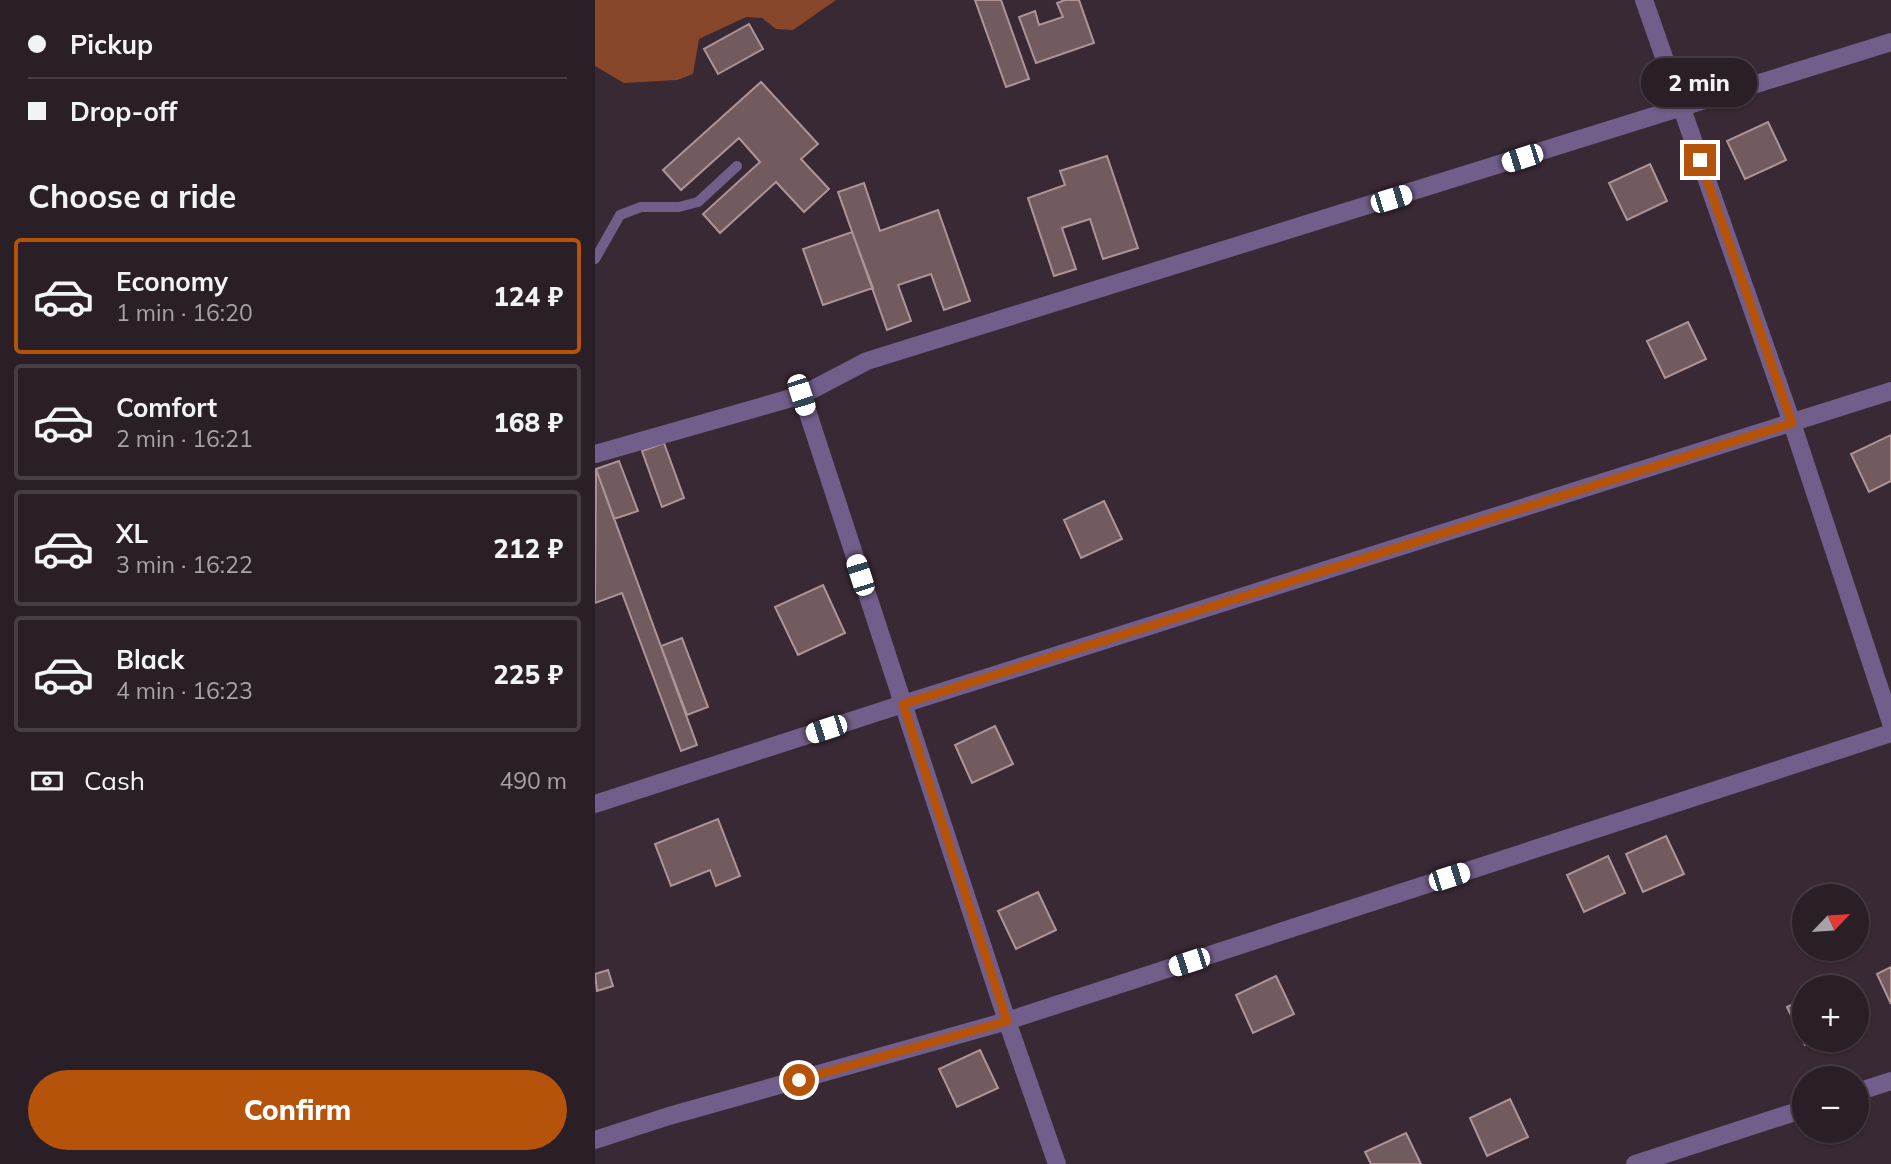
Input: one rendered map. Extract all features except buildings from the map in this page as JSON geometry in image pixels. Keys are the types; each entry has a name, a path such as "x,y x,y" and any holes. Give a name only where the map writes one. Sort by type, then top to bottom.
{"street":[{"path":"1644,0 1792,423 1891,723"},
{"path":"595,454 801,395 867,361 1891,42"},
{"path":"595,804 1891,391"},
{"path":"801,395 1007,1021 1057,1164"},
{"path":"595,1140 669,1116 1007,1021 1891,733"},
{"path":"1869,1088 1891,1081"},
{"path":"1635,1164 1792,1113"}],"lane":[{"path":"595,259 619,215 641,207 679,207 698,202 737,166"}],"shaded area":[{"path":"595,0 836,0 793,30 776,29 762,18 746,17 699,39 693,74 677,80 624,83 595,66"}],"route":[{"path":"799,1080 1007,1021 903,704 1792,423 1700,160"}]}
